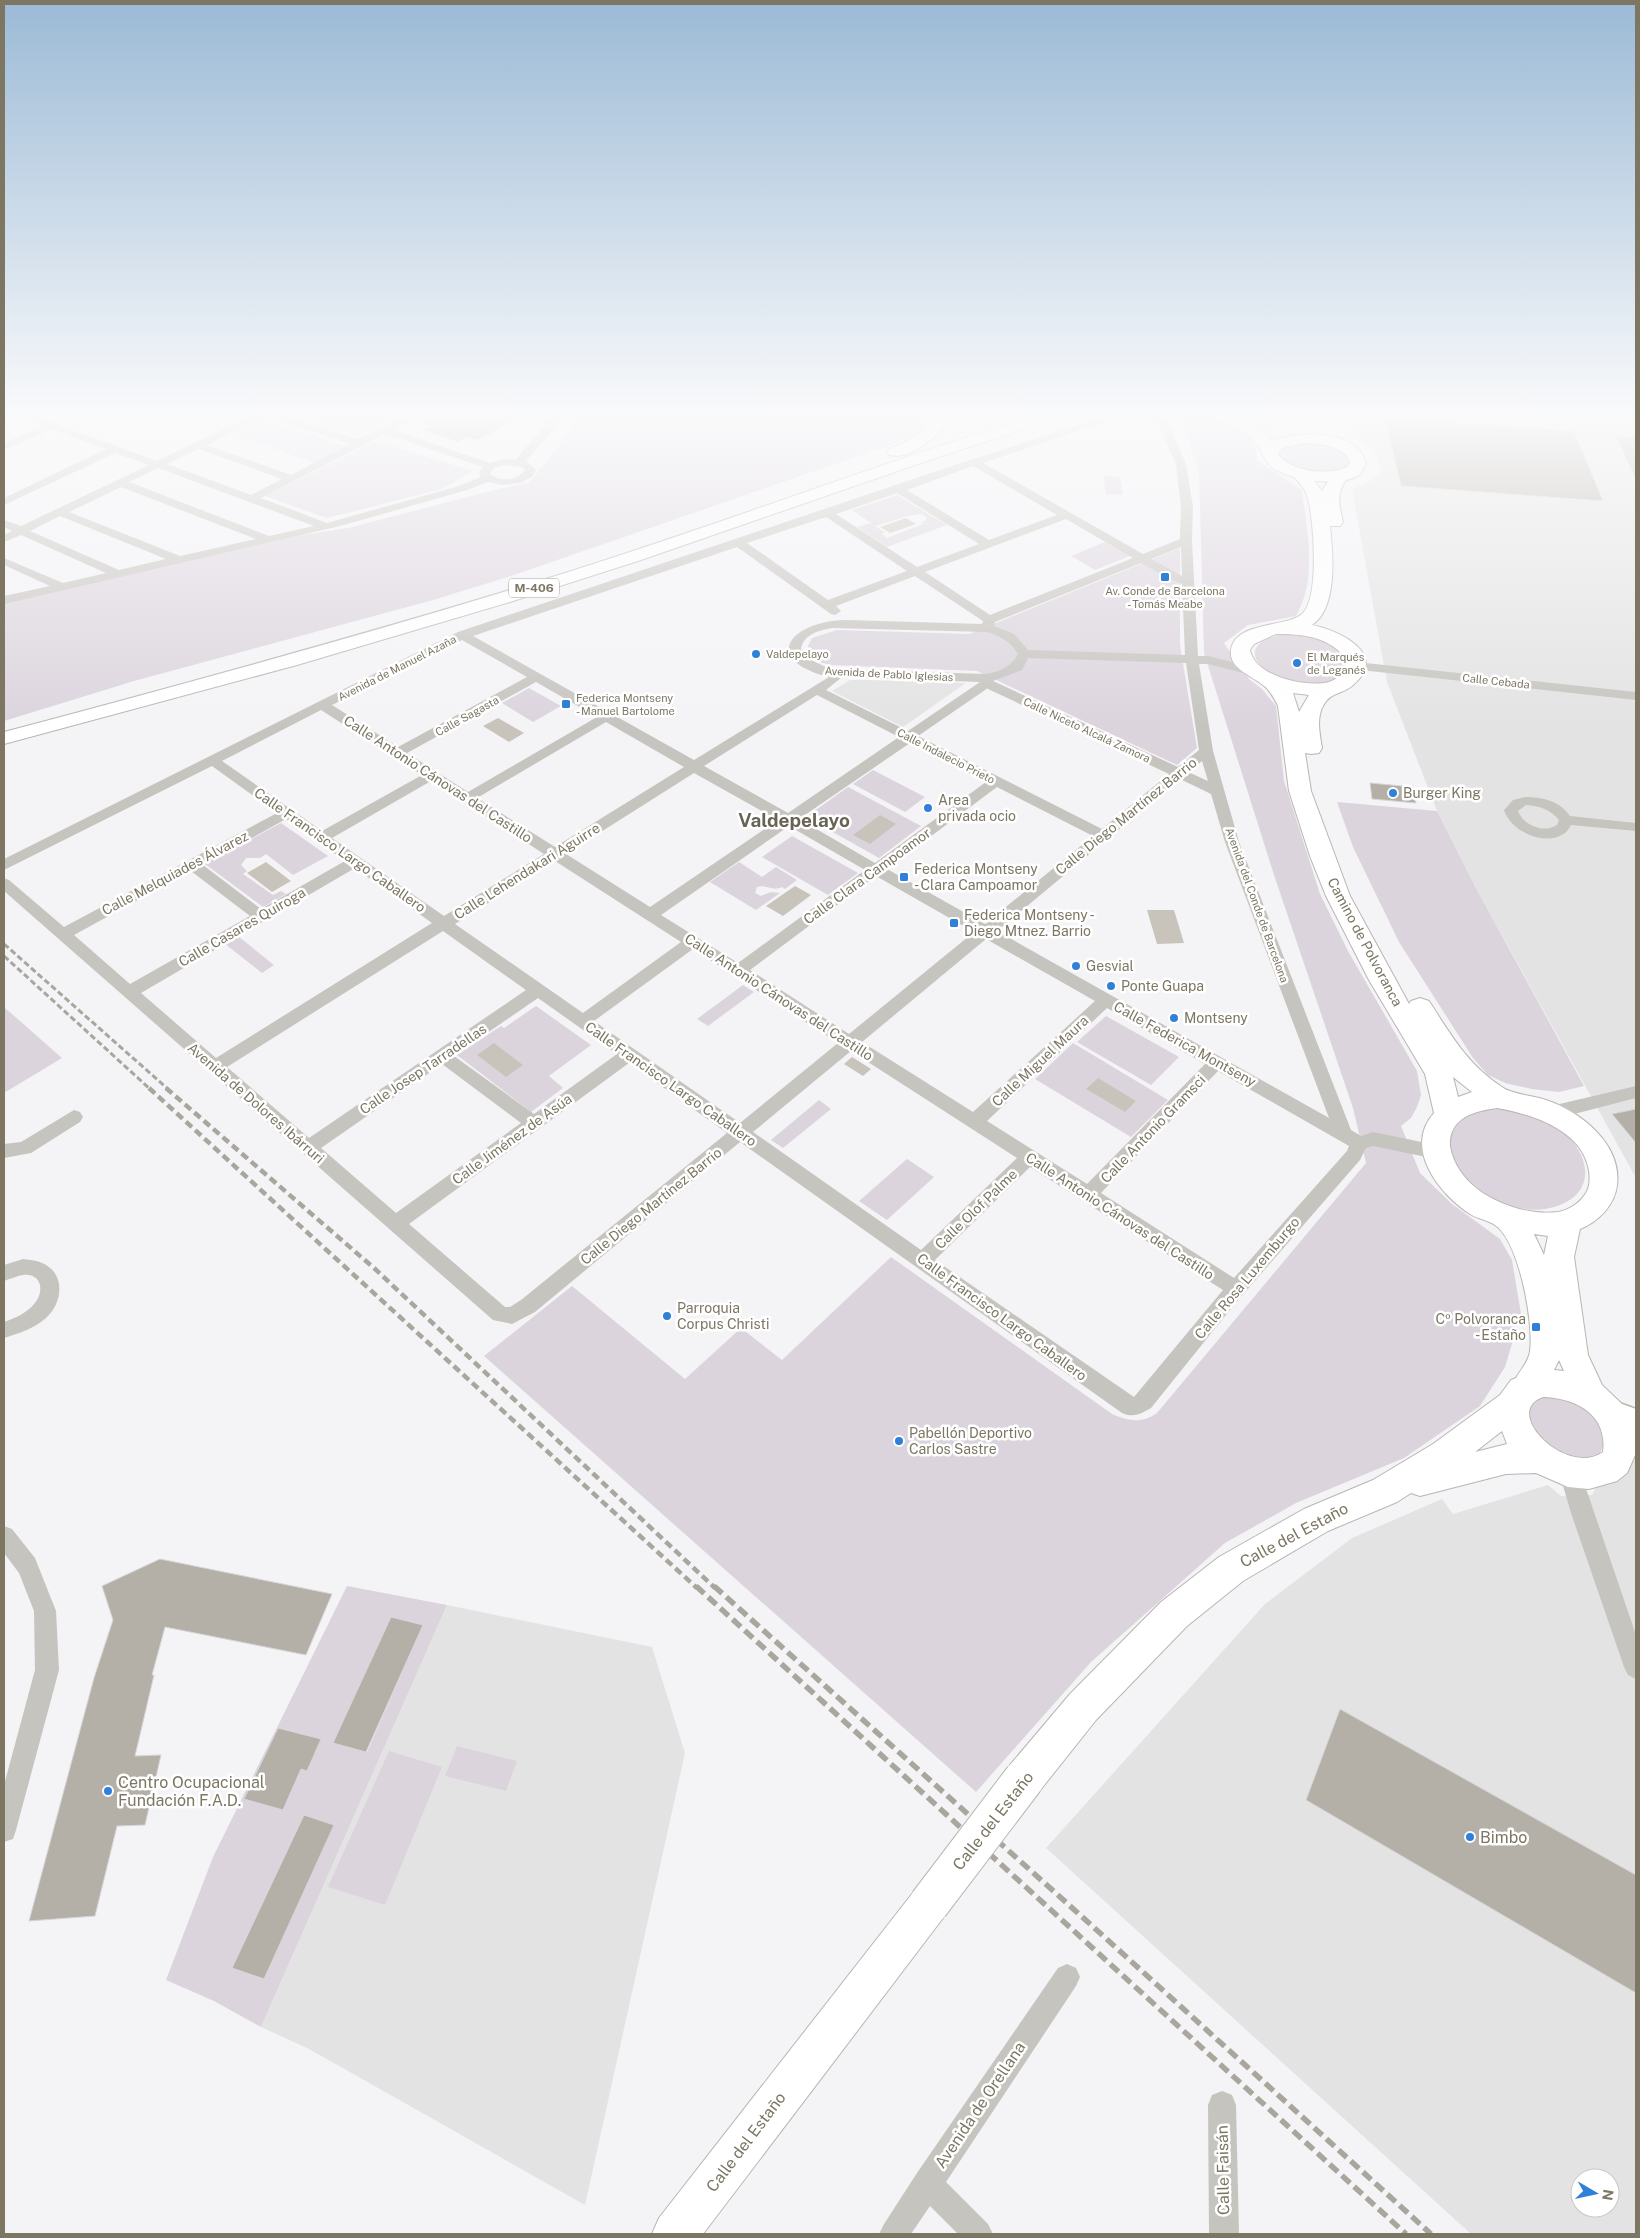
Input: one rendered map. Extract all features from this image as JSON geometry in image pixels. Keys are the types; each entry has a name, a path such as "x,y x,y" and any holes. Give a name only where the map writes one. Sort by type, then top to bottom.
{"main road":[{"name":"M-406","path":"4,726 409,618 569,568 714,518"},
{"name":"M-406","path":"4,738 417,626 577,575 741,518"},
{"path":"1292,628 1311,616 1318,601 1323,552 1319,518"},
{"path":"1261,676 1289,687 1308,689 1327,688 1347,680 1354,674 1356,666 1355,657 1330,622 1338,558 1333,518"},
{"path":"1240,652 1243,644 1250,636 1276,628 1292,628 1330,622"},
{"name":"Camino de Polvoranca","path":"1240,652 1243,662 1283,694 1288,706 1300,791 1322,856 1338,896 1382,980 1438,1073 1448,1113"},
{"name":"Camino de Polvoranca","path":"1327,688 1309,709 1311,752 1326,815 1357,897 1386,954 1451,1057 1462,1070 1497,1098"},
{"path":"1497,1098 1524,1102 1552,1113 1574,1127 1591,1145 1602,1164 1604,1184 1598,1201 1584,1214 1569,1221 1541,1224 1506,1217 1482,1206 1452,1181 1442,1167 1436,1152 1434,1137 1438,1127 1448,1113 1462,1105 1478,1100 1497,1098"},
{"path":"1506,1217 1518,1231 1532,1256 1542,1292 1546,1352 1537,1373 1521,1394 1513,1419 1517,1432 1526,1446 1539,1458 1570,1472 1582,1475 1596,1473 1610,1467 1628,1453 1622,1442 1613,1410 1572,1355 1559,1257 1563,1233 1569,1221"},
{"path":"1521,1394 1558,1383 1574,1387 1613,1410"},
{"name":"Calle del Estaño","path":"1385,1491 1446,1455 1521,1394"},
{"name":"Calle del Estaño","path":"675,2234 1024,1779 1083,1707 1174,1614 1230,1569 1316,1520 1385,1491 1487,1463 1521,1457 1539,1458"}],"street":[{"path":"4,539 46,518"},
{"path":"75,518 176,560"},
{"path":"212,518 267,540"},
{"path":"305,518 326,526"},
{"path":"4,600 353,518"},
{"name":"Avenida de Manuel Azaña","path":"4,865 462,635 494,626 811,518"},
{"path":"836,518 916,572 988,624 1186,541"},
{"path":"945,518 988,545"},
{"path":"827,605 1058,518"},
{"path":"1073,518 1175,578 1188,581"},
{"name":"Avenida del Conde de Barcelona","path":"1187,518 1186,541 1192,660 1206,751 1232,842 1351,1137"},
{"path":"4,523 116,573"},
{"path":"738,542 851,624"},
{"path":"4,561 60,586"},
{"name":"Avenida de Pablo Iglesias","path":"851,624 988,624 1017,642 1024,654 1017,667 987,681 838,674 818,670 803,662 794,652 796,640 821,626 851,624"},
{"name":"Calle Federica Montseny","path":"462,635 692,767 1351,1137"},
{"path":"1024,654 1208,660 1240,652"},
{"path":"1208,660 1261,676"},
{"name":"Calle Cebada","path":"1356,666 1636,696"},
{"name":"Calle Lehendakari Aguirre","path":"214,1067 834,679 838,674"},
{"name":"Calle Sagasta","path":"398,753 536,678"},
{"path":"650,915 909,738 987,681"},
{"name":"Calle Niceto Alcalá Zamora","path":"987,681 1218,792"},
{"name":"Calle Indalecio Prieto","path":"816,690 1103,835"},
{"name":"Calle Antonio Cánovas del Castillo","path":"322,705 1236,1289"},
{"path":"467,798 606,717"},
{"name":"Calle Diego Martínez Barrio","path":"512,1316 528,1306 1206,751"},
{"name":"Calle Francisco Largo Caballero","path":"212,760 1129,1407"},
{"path":"322,837 432,775"},
{"name":"Calle Clara Campoamor","path":"738,971 996,781"},
{"name":"Calle Melquiades Álvarez","path":"63,934 287,812"},
{"path":"1566,820 1636,827"},
{"name":"Calle Casares Quiroga","path":"129,992 356,861"},
{"path":"192,864 260,916"},
{"name":"Avenida de Dolores Ibárruri","path":"4,883 500,1314 512,1316"},
{"path":"582,1022 692,942"},
{"name":"Calle Josep Tarradellas","path":"308,1148 538,990"},
{"name":"Calle Miguel Maura","path":"974,1122 1106,1000"},
{"name":"Calle Jiménez de Asúa","path":"395,1224 629,1054"},
{"path":"443,1056 532,1123"},
{"name":"Calle Antonio Gramsci","path":"1088,1195 1217,1062"},
{"path":"1552,1113 1636,1092"},
{"path":"4,1151 25,1148 74,1117"},
{"path":"1351,1137 1373,1139 1436,1152"},
{"name":"Calle Rosa Luxemburgo","path":"1129,1407 1137,1406 1144,1402 1236,1289 1354,1155 1351,1137"},
{"name":"Calle Olof Palme","path":"923,1260 1029,1157"},
{"path":"4,1273 24,1267 39,1270 48,1275 52,1288 50,1298 43,1310 32,1320 18,1327 4,1330"},
{"path":"1570,1472 1582,1513 1636,1667"},
{"path":"4,1536 27,1566 44,1611 47,1670 4,1830"},
{"name":"Avenida de Orellana","path":"894,2234 1067,1977"},
{"name":"Calle Faisán","path":"1222,2105 1224,2234"},
{"path":"927,2184 978,2234"}],"shaded area":[{"path":"385,518 678,518 514,575 433,600 134,681 4,721 4,602 297,536 348,528"},
{"path":"864,518 900,518 875,526 885,532 882,534 887,538 923,524 921,522 927,518 936,518 947,525 887,547 857,527 871,523"},
{"path":"905,518 916,524 890,533 880,527"},
{"path":"1200,518 1306,518 1309,570 1303,601 1296,616 1248,625 1224,643 1249,679 1262,689 1276,706 1284,781 1320,894 1348,951 1417,1071 1421,1095 1411,1118 1401,1126 1420,1173 1452,1204 1500,1239 1512,1260 1521,1314 1505,1367 1480,1406 1404,1458 1296,1503 1225,1543 1091,1662 976,1792 484,1356 572,1286 685,1379 741,1328 782,1360 891,1257 1112,1414 1129,1420 1140,1420 1157,1413 1366,1163 1353,1108 1274,875 1204,653"},
{"path":"1357,518 1636,518 1636,1178 1476,888 1437,811 1387,682"},
{"path":"1105,542 1130,556 1095,570 1071,556"},
{"path":"1180,548 1180,645 1197,748 1177,765 977,671 830,665 819,662 808,653 808,646 812,638 837,630 969,634"},
{"path":"1285,634 1302,635 1318,639 1333,646 1346,657 1346,673 1328,683 1307,684 1287,681 1269,673 1258,662 1255,651 1263,641"},
{"path":"850,680 966,683 903,727 832,691"},
{"path":"529,688 561,706 533,722 502,703"},
{"path":"498,718 524,733 509,742 483,726"},
{"path":"873,770 925,797 905,812 853,784"},
{"path":"848,787 921,826 879,858 806,817"},
{"path":"1337,802 1437,811 1476,888 1584,1086 1559,1092 1505,1083 1488,1075 1473,1058 1399,942 1353,847"},
{"path":"880,815 896,824 870,844 853,835"},
{"path":"281,823 328,856 293,875 266,854 260,858 246,858 241,865 247,871 243,874 273,895 281,891 286,894 263,907 205,864"},
{"path":"792,836 858,873 828,895 762,857"},
{"path":"266,862 291,881 272,892 247,873"},
{"path":"739,862 762,877 776,867 797,880 785,889 782,887 775,889 764,886 757,887 755,893 761,896 771,892 780,893 756,910 710,882"},
{"path":"795,886 811,895 783,916 766,906"},
{"path":"1147,910 1174,910 1184,943 1157,944"},
{"path":"238,936 274,965 262,973 225,944"},
{"path":"743,985 754,992 708,1026 697,1019"},
{"path":"536,1006 591,1045 549,1076 563,1088 531,1112 457,1055 501,1026 504,1028"},
{"path":"4,1007 62,1058 4,1093"},
{"path":"1106,1016 1179,1057 1151,1085 1077,1042"},
{"path":"494,1043 523,1065 506,1077 477,1055"},
{"path":"1073,1043 1168,1100 1131,1137 1035,1079"},
{"path":"852,1057 871,1069 863,1076 844,1064"},
{"path":"1098,1078 1136,1101 1125,1112 1086,1089"},
{"path":"819,1100 831,1109 783,1148 771,1140"},
{"path":"1490,1109 1512,1111 1534,1117 1563,1132 1582,1157 1585,1170 1583,1183 1577,1194 1564,1203 1545,1209 1522,1208 1499,1200 1477,1187 1461,1170 1451,1152 1451,1134 1464,1119"},
{"path":"907,1159 934,1177 887,1220 859,1201"},
{"path":"1545,1396 1569,1398 1592,1412 1604,1433 1604,1444 1600,1453 1591,1459 1567,1460 1527,1426 1531,1407 1536,1401"},
{"path":"1636,1459 1636,2234 1471,2234 1046,1848 1265,1604 1352,1538 1442,1499 1453,1514 1548,1485 1561,1496 1592,1495 1597,1485"},
{"path":"347,1586 447,1605 261,2027 214,2001 166,1980 213,1857","holes":["391,1617 423,1625 367,1752 334,1743","278,1728 316,1738 306,1771 301,1769 283,1810 245,1799","304,1815 333,1825 263,1979 232,1968"]},
{"path":"447,1605 652,1647 685,1753 585,2205 309,2049 261,2027"},
{"path":"457,1746 517,1761 506,1791 445,1776"},
{"path":"389,1751 442,1767 385,1905 328,1887"}],"building":[{"name":"Burger King","path":"1370,783 1413,787 1416,803 1372,799"},
{"path":"1636,1109 1636,1143 1612,1114"},
{"path":"160,1559 332,1594 306,1655 165,1627 152,1675 154,1675 135,1756 161,1755 145,1825 117,1826 95,1916 29,1921 94,1678 113,1620 102,1586"},
{"path":"391,1617 423,1625 366,1752 333,1743"},
{"name":"Bimbo","path":"1340,1709 1636,1875 1636,1993 1306,1800"},
{"path":"278,1728 321,1739 307,1771 301,1769 283,1810 244,1799"},
{"path":"304,1815 334,1825 264,1979 232,1968"}],"railway":[{"path":"4,944 168,1089"},
{"path":"4,956 150,1089"},
{"path":"149,1088 697,1588"},
{"path":"166,1088 374,1268 715,1588"},
{"path":"696,1586 1406,2234"},
{"path":"714,1586 1431,2234"}],"place":[{"name":"Av. Conde de Barcelona - Tomás Meabe","path":"1165,577"},
{"name":"Valdepelayo","path":"756,654"},
{"name":"El Marqués de Leganés","path":"1297,663"},
{"name":"Federica Montseny - Manuel Bartolome","path":"566,704"},
{"name":"Burger King","path":"1393,793"},
{"name":"Area privada ocio","path":"928,808"},
{"name":"Federica Montseny - Clara Campoamor","path":"904,877"},
{"name":"Federica Montseny - Diego Mtnez. Barrio","path":"954,923"},
{"name":"Gesvial","path":"1076,966"},
{"name":"Ponte Guapa","path":"1111,986"},
{"name":"Montseny","path":"1174,1018"},
{"name":"Parroquia Corpus Christi","path":"667,1316"},
{"name":"Cº Polvoranca - Estaño","path":"1536,1327"},
{"name":"Pabellón Deportivo Carlos Sastre","path":"899,1441"},
{"name":"Centro Ocupacional Fundación F.A.D.","path":"108,1791"},
{"name":"Bimbo","path":"1470,1837"}],"district":[{"name":"Valdepelayo","path":"794,820"}]}
